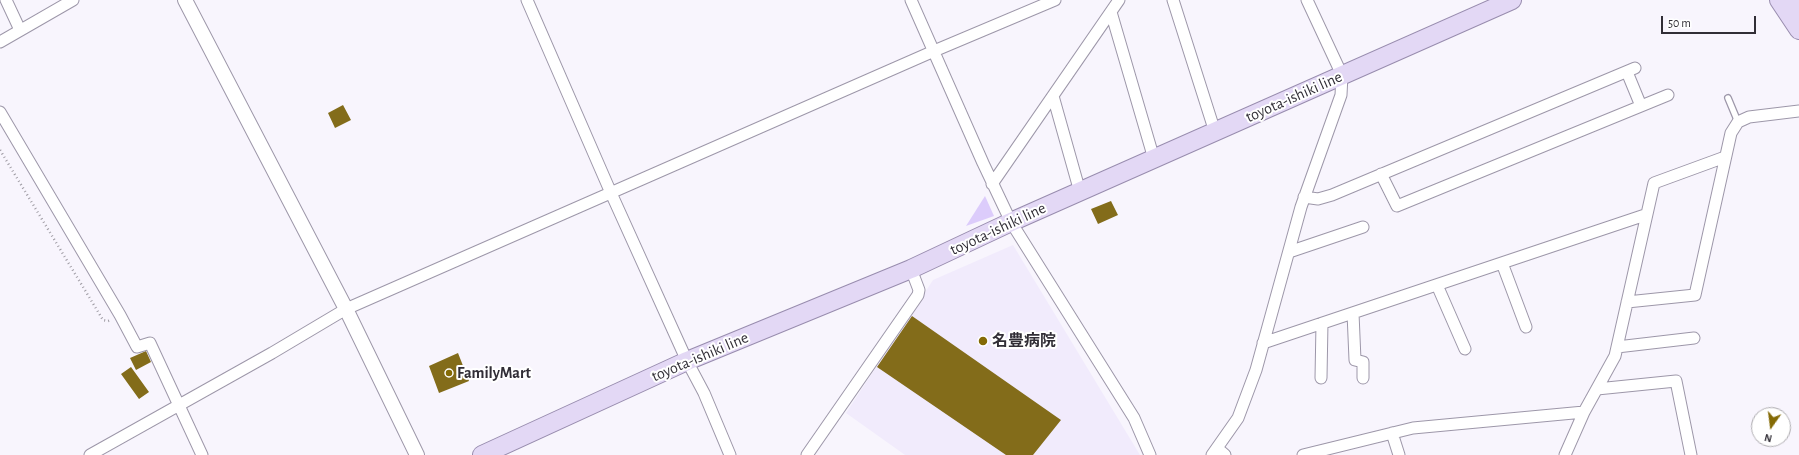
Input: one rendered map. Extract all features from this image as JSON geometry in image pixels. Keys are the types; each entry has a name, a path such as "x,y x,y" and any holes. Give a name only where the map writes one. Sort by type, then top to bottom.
{"main road":[{"name":"toyota-ishiki line","path":"482,455 687,361 911,269 1011,222 1512,0"},
{"path":"1779,0 1799,30"},
{"path":"1796,0 1799,5"}],"street":[{"path":"6,0 20,30"},
{"path":"0,42 73,0"},
{"path":"185,0 346,309 417,455"},
{"path":"527,0 611,193 687,361 704,393 730,455"},
{"path":"911,0 992,184 1011,222 1134,418 1150,455"},
{"path":"90,455 272,353 346,309 934,51 1055,0"},
{"path":"992,184 1119,0"},
{"path":"1173,0 1215,132"},
{"path":"1218,453 1238,418 1256,370 1304,197 1341,95 1342,75 1307,0"},
{"path":"1111,12 1154,159"},
{"path":"1304,197 1318,199 1631,70 1641,106"},
{"path":"1381,174 1397,206 1668,95"},
{"path":"1053,96 1080,192"},
{"path":"1627,302 1695,295 1731,133 1738,122 1749,117 1799,110"},
{"path":"0,112 120,315 137,347 150,343 202,455"},
{"path":"1564,455 1584,412 1615,356 1645,215 1654,183 1725,157"},
{"path":"1263,343 1645,215"},
{"path":"1289,252 1363,227"},
{"path":"1502,263 1526,327"},
{"path":"806,455 918,295 919,290 911,269"},
{"path":"1437,285 1466,349"},
{"path":"1353,313 1355,360 1363,362 1363,378"},
{"path":"1321,378 1322,323"},
{"path":"1617,347 1694,338"},
{"path":"1597,390 1676,382 1691,455"},
{"path":"1303,455 1413,428 1584,412"},
{"path":"1392,433 1400,455"}],"lane":[{"path":"1728,98 1738,122"}],"path":[{"path":"0,150 103,320 108,321 120,315"}],"shaded area":[{"path":"985,196 994,216 966,226"},
{"name":"名豊病院","path":"1013,245 1140,455 905,455 846,413 933,280"}],"building":[{"path":"343,105 351,120 335,128 328,113"},
{"path":"1111,201 1118,215 1098,224 1091,209"},
{"path":"912,316 1061,420 1033,455 1006,455 877,367"},
{"path":"146,351 151,362 136,370 130,358"},
{"name":"FamilyMart","path":"458,353 469,381 439,393 429,366"},
{"path":"131,367 149,392 139,399 121,374"}],"place":[{"name":"名豊病院","path":"983,341"},
{"name":"FamilyMart","path":"449,373"}]}
